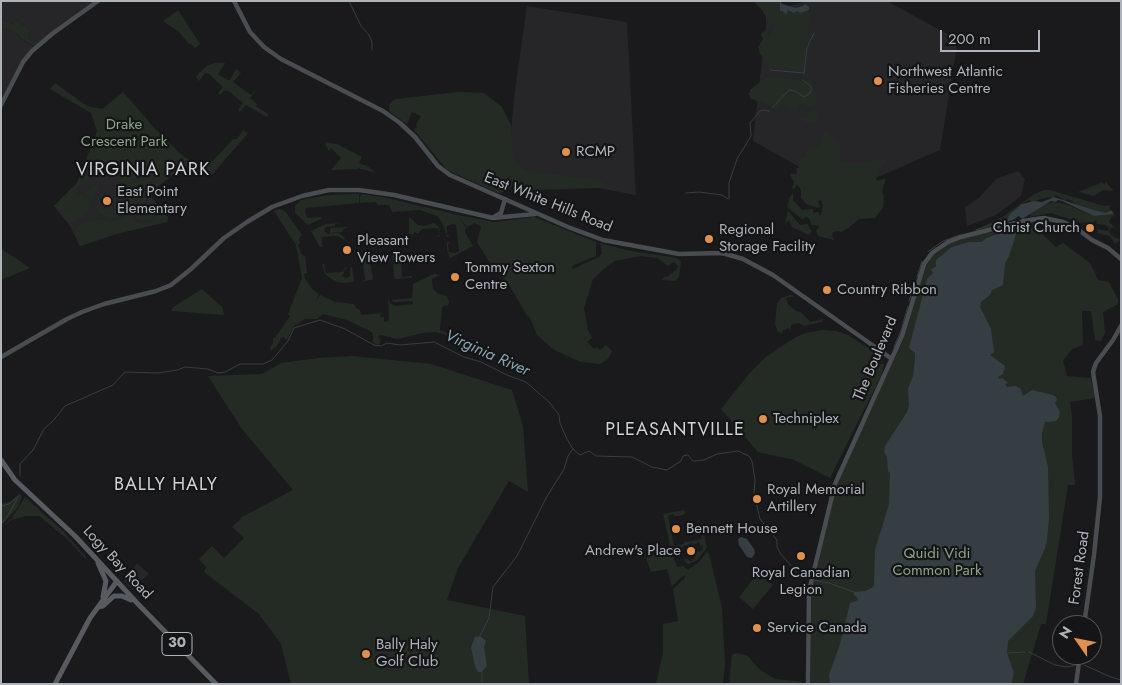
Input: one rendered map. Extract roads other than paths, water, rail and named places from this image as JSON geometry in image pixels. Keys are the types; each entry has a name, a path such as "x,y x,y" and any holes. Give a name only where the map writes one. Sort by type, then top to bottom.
{"main road":[{"name":"Logy Bay Road","path":"1,460 15,480 75,536 216,684"},
{"path":"97,560 106,581 103,600"},
{"path":"55,684 97,607 117,581"},
{"path":"97,607 103,606 111,598 118,596 126,597 138,604"}],"street":[{"path":"1,105 23,62 32,51 98,1"},
{"name":"East White Hills Road","path":"234,1 250,32 271,52 391,116 407,129 443,171 457,179 568,227 604,240 679,254 722,253 742,259 773,276 892,359"},
{"path":"1,357 82,312 104,304 156,292 171,284 235,230 265,211 295,198 329,190 365,190 493,218 539,214"},
{"path":"493,218 501,213 505,199"},
{"name":"The Boulevard","path":"808,684 811,583 837,478 902,336 927,259 938,248 961,237 1044,218 1063,222 1076,228 1108,248 1121,259"},
{"name":"Forest Road","path":"1085,615 1099,514 1100,416 1093,372 1096,363 1121,326"},
{"path":"1076,684 1079,665"}],"waterway":[{"path":"349,1 361,26 369,35 372,42 372,50"},
{"path":"804,74 807,47 814,33"},
{"path":"770,70 804,73"},
{"path":"772,108 789,90 795,91 804,97 809,94 811,87 803,80"},
{"path":"729,199 729,183 737,159 751,136 750,123 760,111 769,111"},
{"path":"686,193 699,192 722,195 728,199"},
{"path":"976,230 1007,219"},
{"path":"928,251 943,241 960,235"},
{"path":"917,277 922,261"},
{"path":"909,301 915,284"},
{"path":"902,327 908,306"},
{"name":"Virginia River","path":"20,476 20,464 33,450 44,429 65,406 113,385 125,372 158,373 185,367 208,369 218,373 225,372 240,364 263,364 272,360 288,341 294,328 320,320 345,329 374,345 434,342 464,357 481,362 526,382 550,403 559,415 560,423 567,439 573,449 580,455 589,451 596,456 632,457 652,467 667,470 681,461 683,456 688,455 693,461 704,460 717,454 738,451 749,456 752,461 755,480 754,493 760,519 777,540 777,547 780,553 800,576 810,579"},
{"path":"894,347 902,328"},
{"path":"480,636 489,618 493,587 517,556 573,449"},
{"name":"Virginia River","path":"1,506 9,504 20,495"},
{"path":"1,524 17,499"},
{"name":"Virginia River","path":"814,580 854,592"},
{"path":"1007,653 1025,652"},
{"path":"1029,652 1052,664"},
{"path":"1055,665 1068,667 1076,665"},
{"path":"1084,665 1121,680"},
{"path":"482,672 482,684"}],"place":[{"name":"Northwest Atlantic Fisheries Centre","path":"878,81"},
{"name":"RCMP","path":"566,152"},
{"name":"East Point Elementary","path":"107,201"},
{"name":"Christ Church","path":"1090,228"},
{"name":"Regional Storage Facility","path":"709,239"},
{"name":"Pleasant View Towers","path":"347,250"},
{"name":"Tommy Sexton Centre","path":"455,277"},
{"name":"Country Ribbon","path":"827,290"},
{"name":"Techniplex","path":"763,419"},
{"name":"Royal Memorial Artillery","path":"757,499"},
{"name":"Bennett House","path":"676,529"},
{"name":"Andrew's Place","path":"691,551"},
{"name":"Royal Canadian Legion","path":"801,556"},
{"name":"Service Canada","path":"757,628"},
{"name":"Bally Haly Golf Club","path":"366,654"}],"district":[{"name":"VIRGINIA PARK","path":"143,171"},
{"name":"PLEASANTVILLE","path":"675,431"},
{"name":"BALLY HALY","path":"166,486"}],"park label":[{"name":"Drake Crescent Park","path":"124,134"},
{"name":"Quidi Vidi Common Park","path":"937,562"}]}
